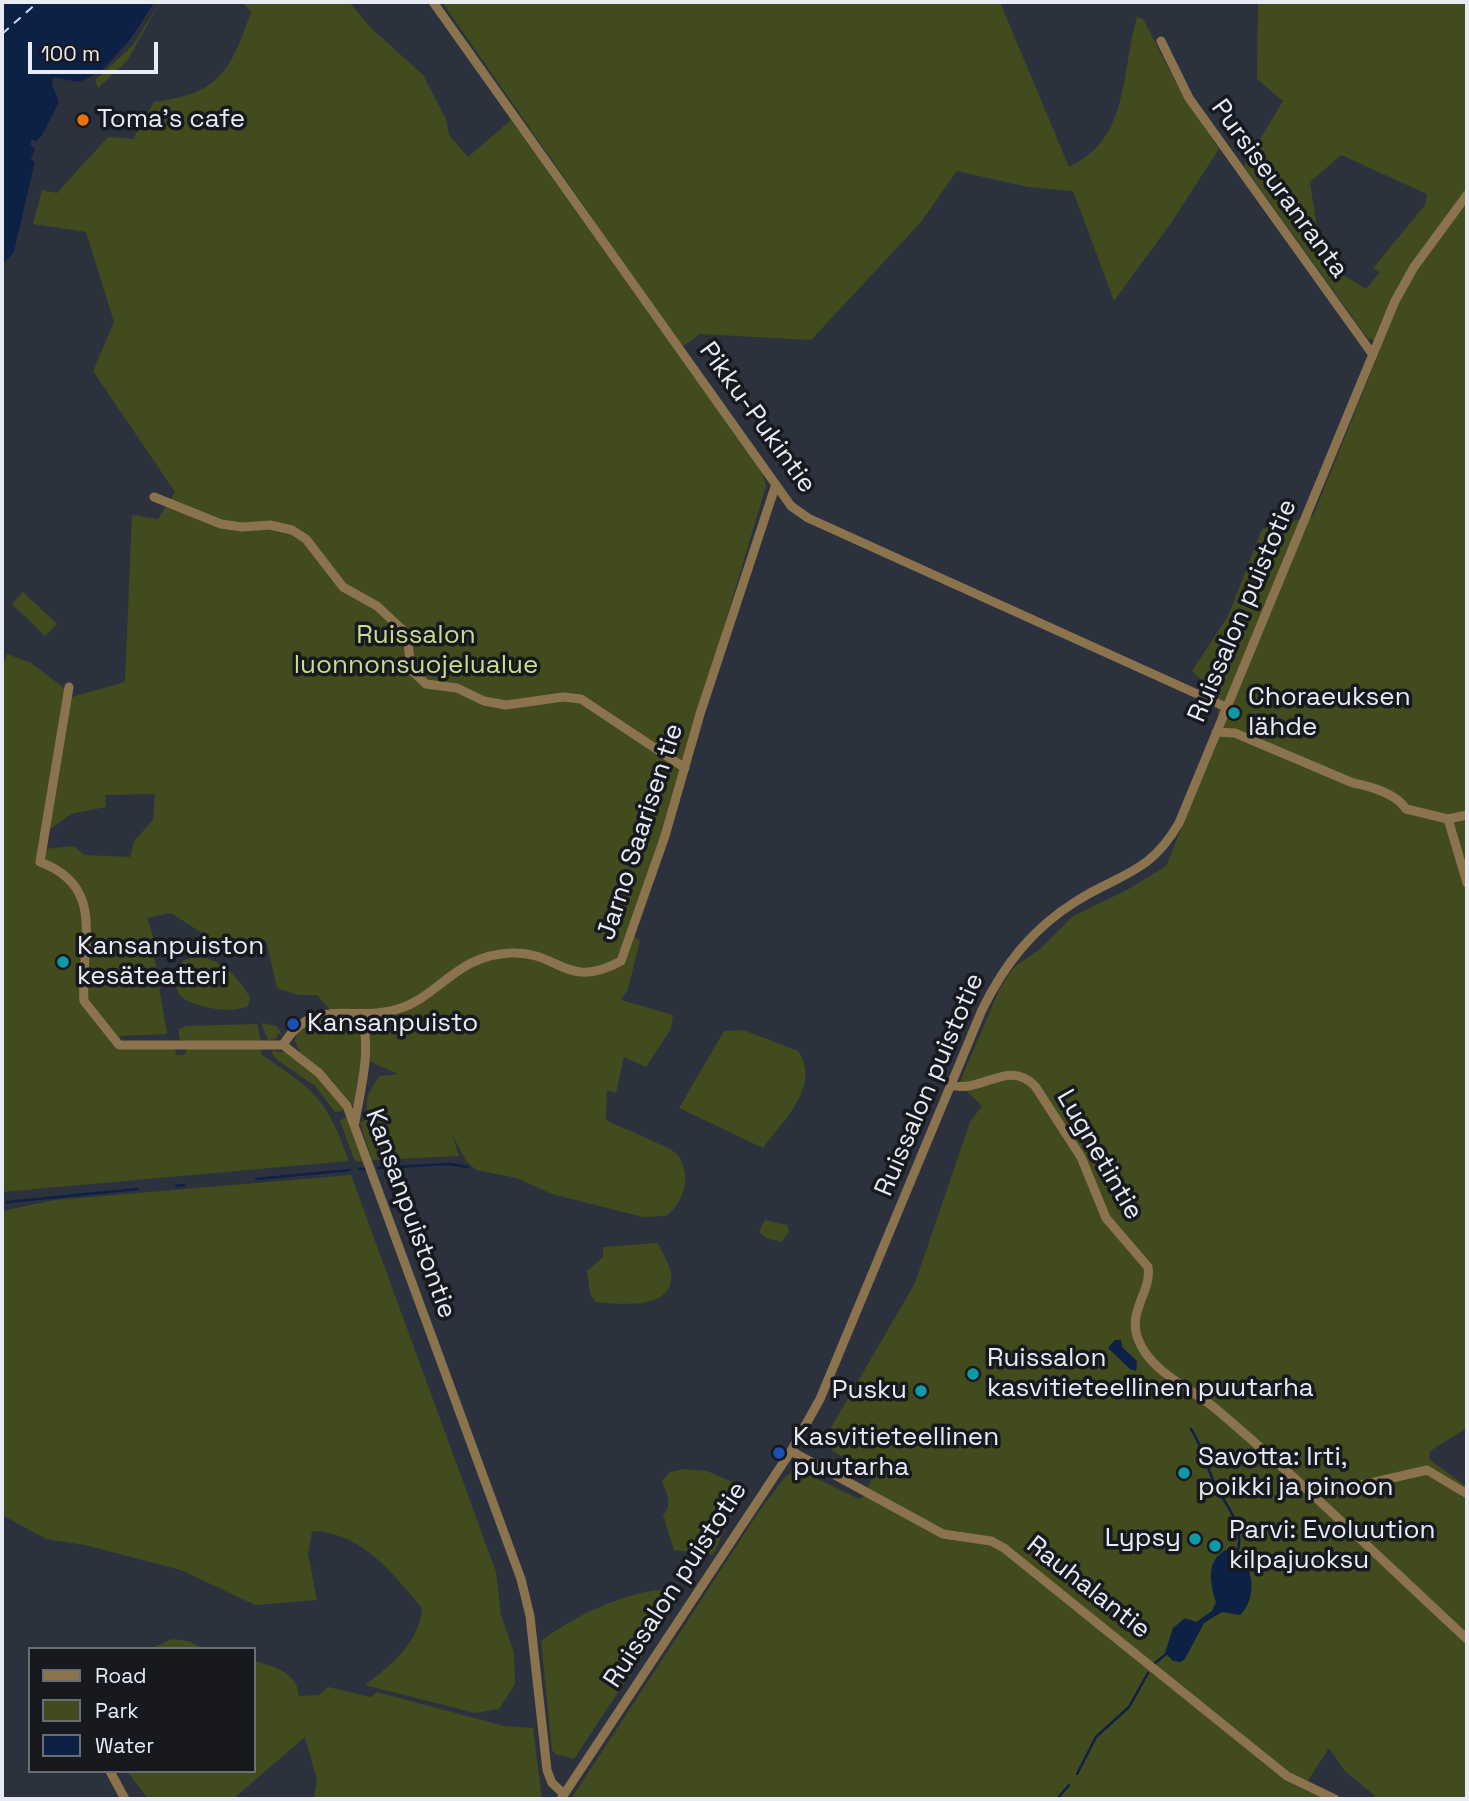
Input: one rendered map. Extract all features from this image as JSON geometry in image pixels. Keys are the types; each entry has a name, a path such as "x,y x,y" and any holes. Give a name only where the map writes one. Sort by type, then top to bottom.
{"street":[{"name":"Pikku-Pukintie","path":"433,2 791,506 808,518 1226,706"},
{"name":"Pursiseuranranta","path":"1161,41 1189,97 1373,355"},
{"name":"Ruissalon puistotie","path":"562,1796 791,1451 820,1399 982,1010 1003,970 1029,939 1060,912 1094,891 1135,872 1154,857 1179,823 1405,283 1467,195"},
{"name":"Jarno Saarisen tie","path":"283,1045 293,1031 311,1018 332,1012 360,1014 407,1006 450,974 492,956 533,955 553,965 587,975 621,961 665,836 775,487"},
{"path":"155,497 221,524 242,527 271,525 292,530 306,539 343,587 377,606 407,634 411,670 426,684 457,688 484,701 506,705 554,697 581,699 685,768"},
{"path":"69,687 40,862 62,871 80,893 88,949 84,1001 119,1045 283,1045"},
{"path":"1216,732 1235,733 1353,783 1368,786 1402,802 1406,808 1448,819 1467,816"},
{"path":"1448,819 1467,883"},
{"path":"355,1122 366,1056 366,1037 360,1014"},
{"name":"Kansanpuistontie","path":"283,1045 332,1086 355,1122 521,1579 530,1615 547,1770 552,1783 562,1796"},
{"name":"Lugnetintie","path":"951,1085 976,1087 1011,1074 1021,1076 1035,1086 1081,1157 1106,1218 1148,1267 1147,1280 1136,1314 1137,1337 1141,1346 1166,1374 1214,1407 1467,1639"},
{"name":"Rauhalantie","path":"791,1451 943,1534 991,1541 1004,1548 1287,1776 1335,1799"},
{"path":"1299,1486 1340,1490 1427,1469 1467,1494"},
{"path":"111,1773 125,1799"}],"green space":[{"path":"160,2 127,61 98,88 95,80 133,45"},
{"name":"Ruissalon luonnonsuojelualue","path":"242,2 349,2 371,28 423,75 446,119 449,135 468,157 511,120 762,472 766,486 632,935 640,941 628,989 621,1000 673,1015 671,1029 646,1067 624,1057 616,1093 607,1090 606,1120 673,1151 682,1162 685,1186 673,1210 666,1216 643,1217 552,1194 517,1178 476,1170 466,1161 452,1134 459,1156 372,1160 360,1123 368,1118 368,1096 380,1076 398,1074 369,1061 369,1024 378,1010 330,1010 317,995 298,995 277,988 266,940 216,942 171,913 147,918 157,948 153,950 167,1034 120,1036 121,1048 175,1047 176,1055 184,1055 188,1048 261,1047 262,1055 296,1078 318,1098 333,1123 349,1161 2,1192 2,668 7,654 31,663 71,693 72,697 125,682 132,515 158,519 175,492 93,371 114,322 86,232 33,224 42,190 57,193 108,137 133,139 154,102 194,92 220,76 236,50 251,12","holes":["155,794 153,820 134,841 130,857 84,855 74,846 45,849 49,830 71,814 106,807 105,795"]},
{"path":"442,2 1000,2 1069,167 1088,155 1112,124 1124,86 1137,17 1143,19 1179,88 1219,149 1171,223 1114,301 1073,191 1028,187 957,171 921,222 811,340 700,334 682,347"},
{"path":"1258,2 1467,2 1467,1428 1430,1451 1429,1459 1467,1487 1460,1496 1467,1499 1467,1799 1375,1799 1374,1795 1345,1771 1329,1748 1303,1788 1328,1799 571,1799 760,1510 786,1476 797,1469 859,1499 864,1496 872,1478 822,1443 915,1283 970,1122 982,1106 959,1084 1000,988 1014,967 1040,949 1073,916 1127,890 1166,866 1219,736 1217,695 1192,671 1228,616 1262,529 1313,516 1380,350 1372,339 1368,339 1244,166 1283,101 1257,79","holes":["1341,155 1427,194 1425,205 1373,268 1380,272 1366,289 1322,262 1310,182"]},
{"path":"23,592 57,624 45,636 12,604"},
{"path":"198,957 222,965 228,970 250,997 248,1006 232,1010 214,1009 181,997 173,982 175,971 183,961"},
{"path":"349,1017 361,1034 363,1046 359,1085 353,1106 330,1078 301,1055 295,1041 302,1027 309,1023 324,1018"},
{"path":"261,1023 277,1026 282,1035 278,1033 276,1039 268,1040"},
{"path":"257,1024 261,1041 182,1041 179,1038 179,1029 186,1026"},
{"path":"743,1030 798,1051 804,1064 805,1078 797,1103 763,1148 679,1108 724,1031"},
{"path":"273,1048 294,1056 312,1069 334,1093 344,1111 335,1112 315,1086 277,1060 272,1054"},
{"path":"347,1116 365,1162 355,1161 340,1121"},
{"path":"351,1175 496,1572 501,1615 514,1652 515,1684 499,1709 475,1713 365,1685 385,1670 410,1642 420,1620 422,1608 387,1568 361,1547 346,1539 330,1533 312,1531 308,1554 317,1600 255,1605 181,1570 85,1545 46,1539 2,1515 2,1211 55,1200"},
{"path":"765,1220 787,1225 789,1232 781,1242 766,1238 759,1231"},
{"path":"658,1243 671,1274 670,1286 664,1294 643,1303 596,1302 590,1294 587,1271 603,1257 603,1247"},
{"path":"684,1469 707,1471 744,1487 713,1555 674,1550 663,1515 668,1503 662,1481 670,1472"},
{"path":"664,1589 680,1598 574,1759 555,1754 552,1750 541,1641 569,1622 599,1607"},
{"path":"172,1639 188,1641 201,1647 154,1647"},
{"path":"256,1662 284,1672 294,1681 299,1696 319,1695 328,1687 371,1697 377,1692 504,1726 533,1728 542,1799 314,1799 317,1780 305,1737 233,1799 148,1799 128,1773 256,1773"}],"water":[{"path":"2,2 155,2 125,47 96,76 82,82 53,78 59,102 31,159 35,162 14,252 2,265"},
{"path":"1115,1340 1121,1340 1122,1347 1137,1361 1136,1371 1130,1369 1108,1348"},
{"path":"1228,1549 1237,1553 1248,1568 1251,1588 1246,1608 1240,1615 1222,1612 1204,1623 1185,1659 1181,1662 1173,1661 1165,1653 1173,1628 1185,1618 1196,1622 1212,1611 1216,1602 1211,1572 1216,1559"}],"pier":[{"path":"158,2 132,42 103,74 82,84 56,81 63,103 35,158 38,163 17,253 2,268 14,252 35,163 31,159 35,149 30,144 32,139 36,141 42,135 59,102 52,85 53,78 80,82 101,71 130,40 154,3"}],"waterway":[{"path":"378,1168 449,1164 468,1167"},
{"path":"359,1169 367,1169"},
{"path":"256,1179 350,1170"},
{"path":"176,1186 184,1185"},
{"path":"7,1202 137,1189"},
{"path":"1191,1429 1213,1480 1237,1524 1237,1555"},
{"path":"1155,1663 1166,1654"},
{"path":"1077,1774 1096,1737 1129,1707 1148,1673"},
{"path":"1057,1799 1069,1785"}],"ferry route":[{"path":"2,34 38,2"}],"place":[{"name":"Toma's cafe","path":"83,120"},
{"name":"Choraeuksen lähde","path":"1234,713"},
{"name":"Kansanpuiston kesäteatteri","path":"63,962"},
{"name":"Kansanpuisto","path":"293,1024"},
{"name":"Ruissalon kasvitieteellinen puutarha","path":"973,1374"},
{"name":"Pusku","path":"921,1391"},
{"name":"Kasvitieteellinen puutarha","path":"779,1453"},
{"name":"Savotta: Irti, poikki ja pinoon","path":"1184,1473"},
{"name":"Lypsy","path":"1195,1539"},
{"name":"Parvi: Evoluution kilpajuoksu","path":"1215,1546"}]}
